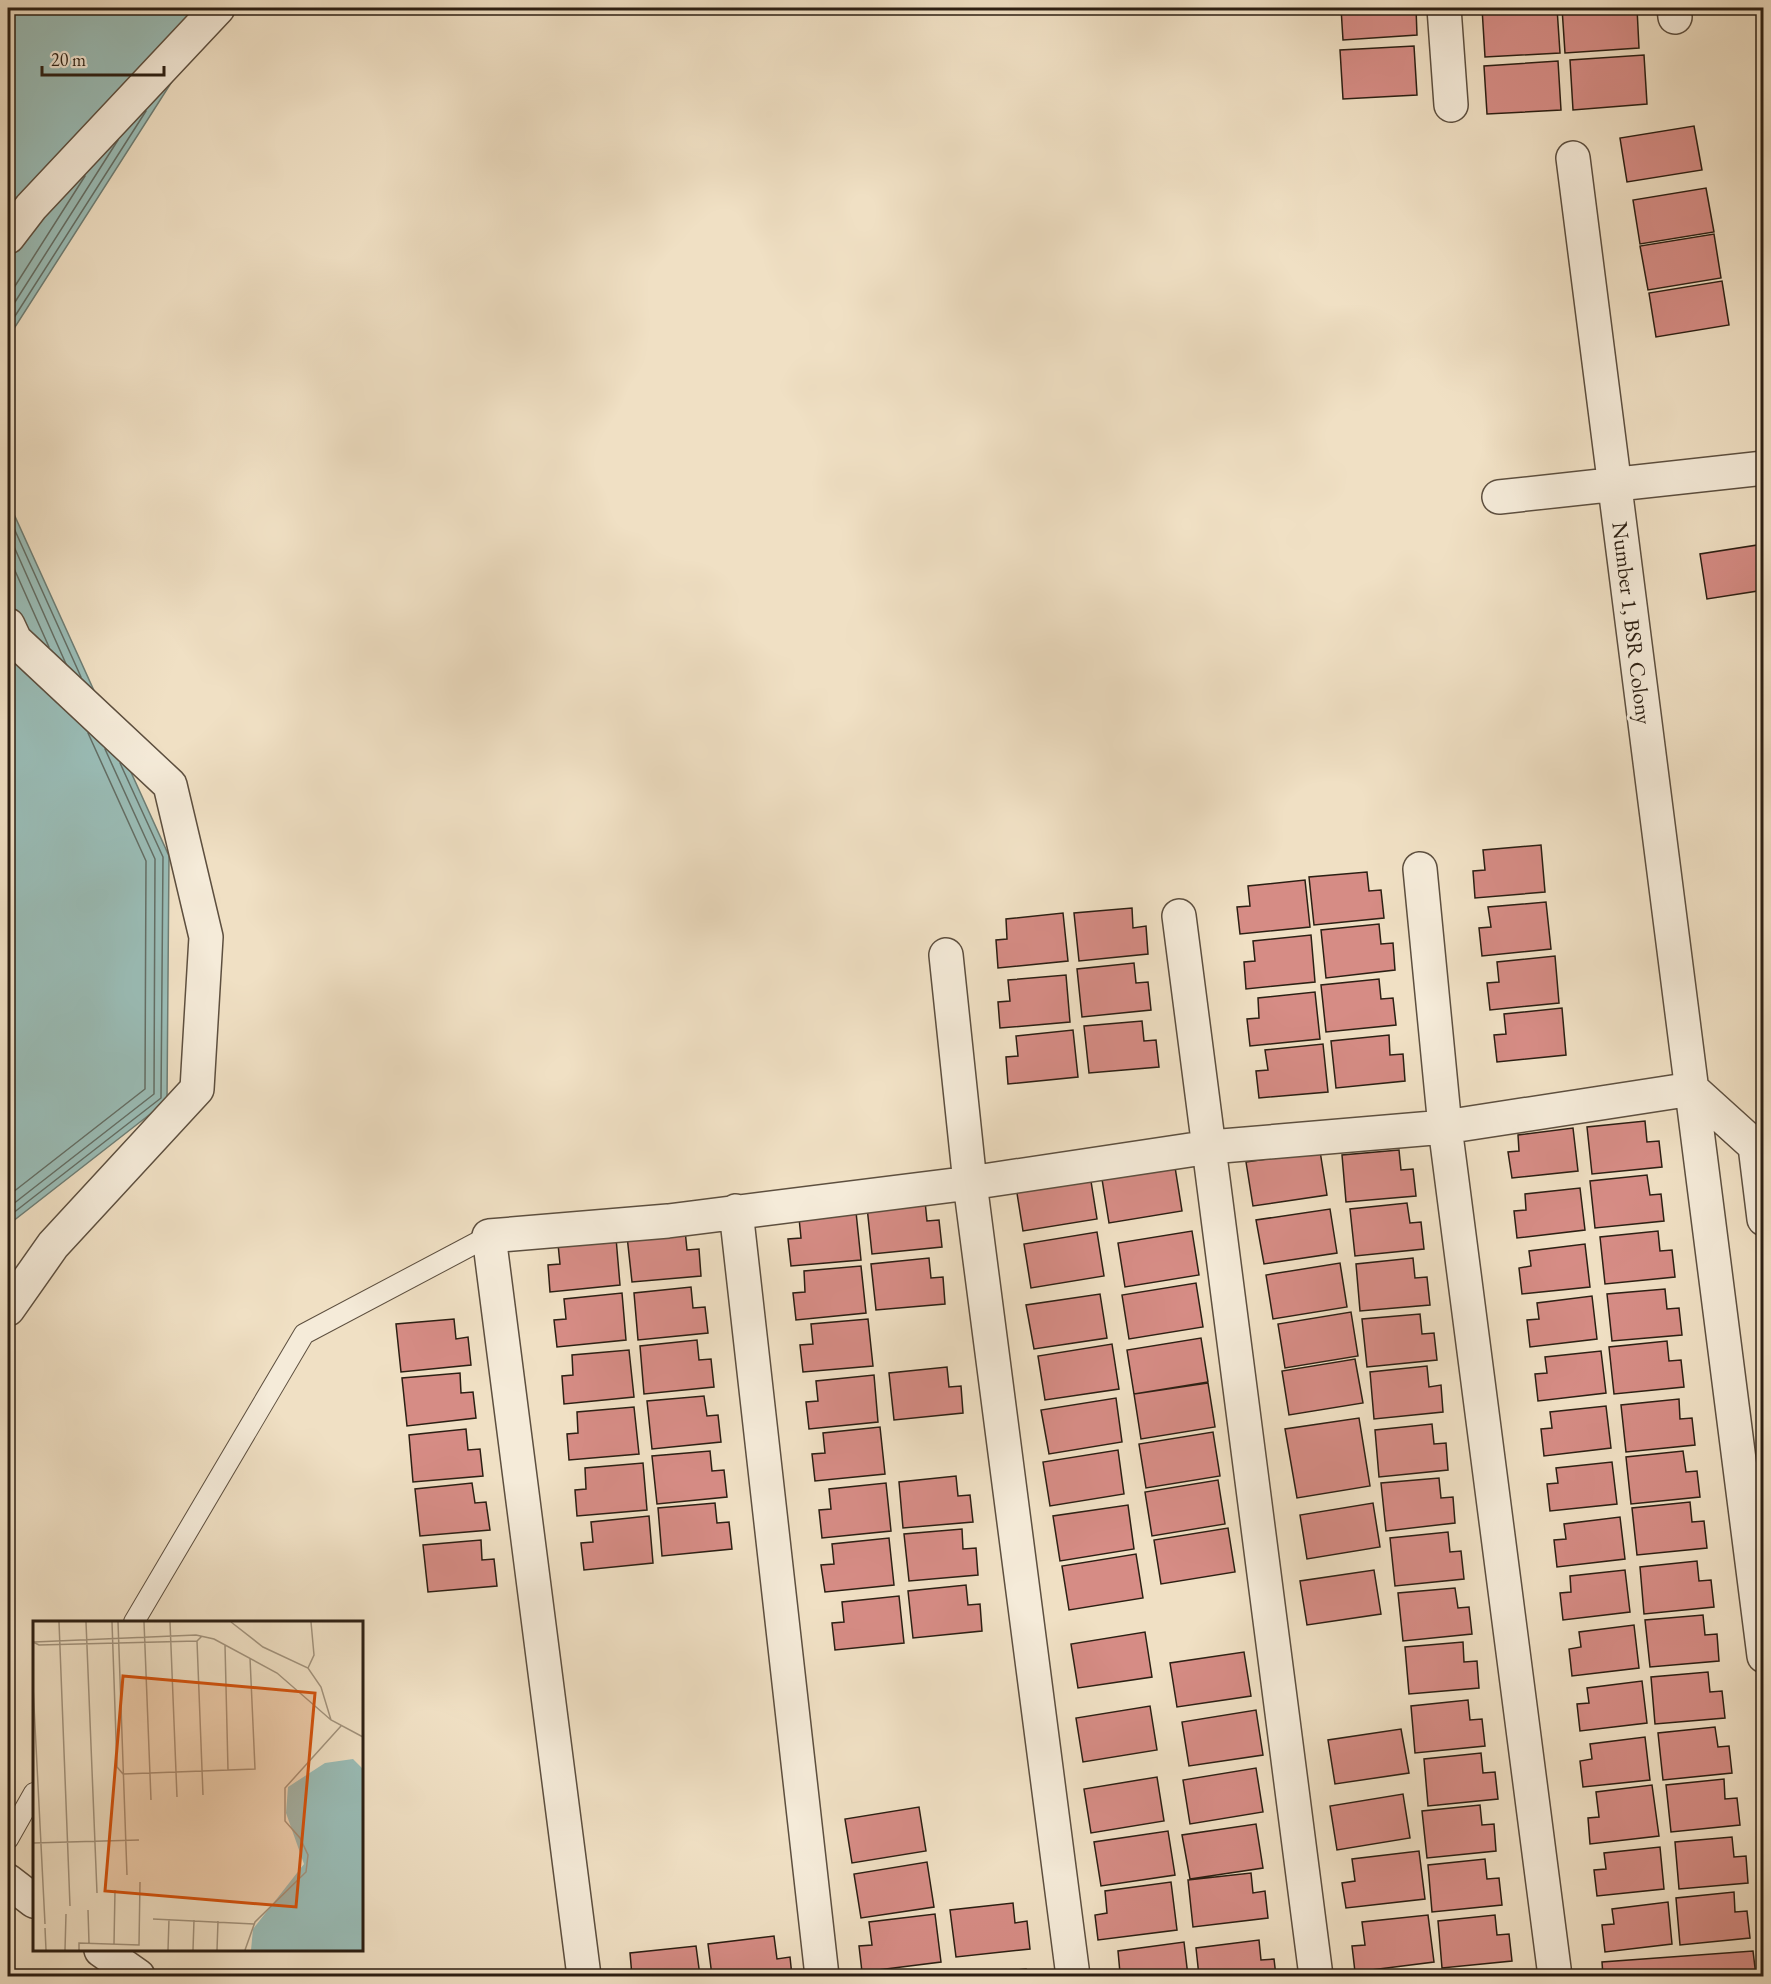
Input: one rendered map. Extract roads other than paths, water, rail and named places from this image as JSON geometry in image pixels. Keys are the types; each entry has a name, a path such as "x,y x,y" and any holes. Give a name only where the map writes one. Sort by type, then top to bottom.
{"street":[{"path":"8,237 31,207 218,8"},
{"path":"1444,8 1451,105"},
{"name":"Number 1, BSR Colony","path":"1573,158 1764,1656"},
{"path":"1499,497 1764,468"},
{"path":"8,625 15,640 170,785 206,937 197,1089 53,1245 8,1309"},
{"path":"1420,869 1445,1128 1555,1977"},
{"path":"1179,916 1316,1977"},
{"path":"946,955 970,1183 1072,1977"},
{"path":"584,1977 489,1236 668,1221 970,1183 1210,1147 1445,1128 1692,1089 1755,1146 1764,1219"},
{"path":"736,1211 822,1977"},
{"path":"8,1881 33,1900"},
{"path":"102,1951 138,1977"}],"lane":[{"path":"136,1621 304,1334 489,1236"},
{"path":"8,1839 33,1795"}],"water":[{"path":"8,8 219,8 8,338"},
{"path":"8,501 169,856 167,1101 8,1225"}]}
